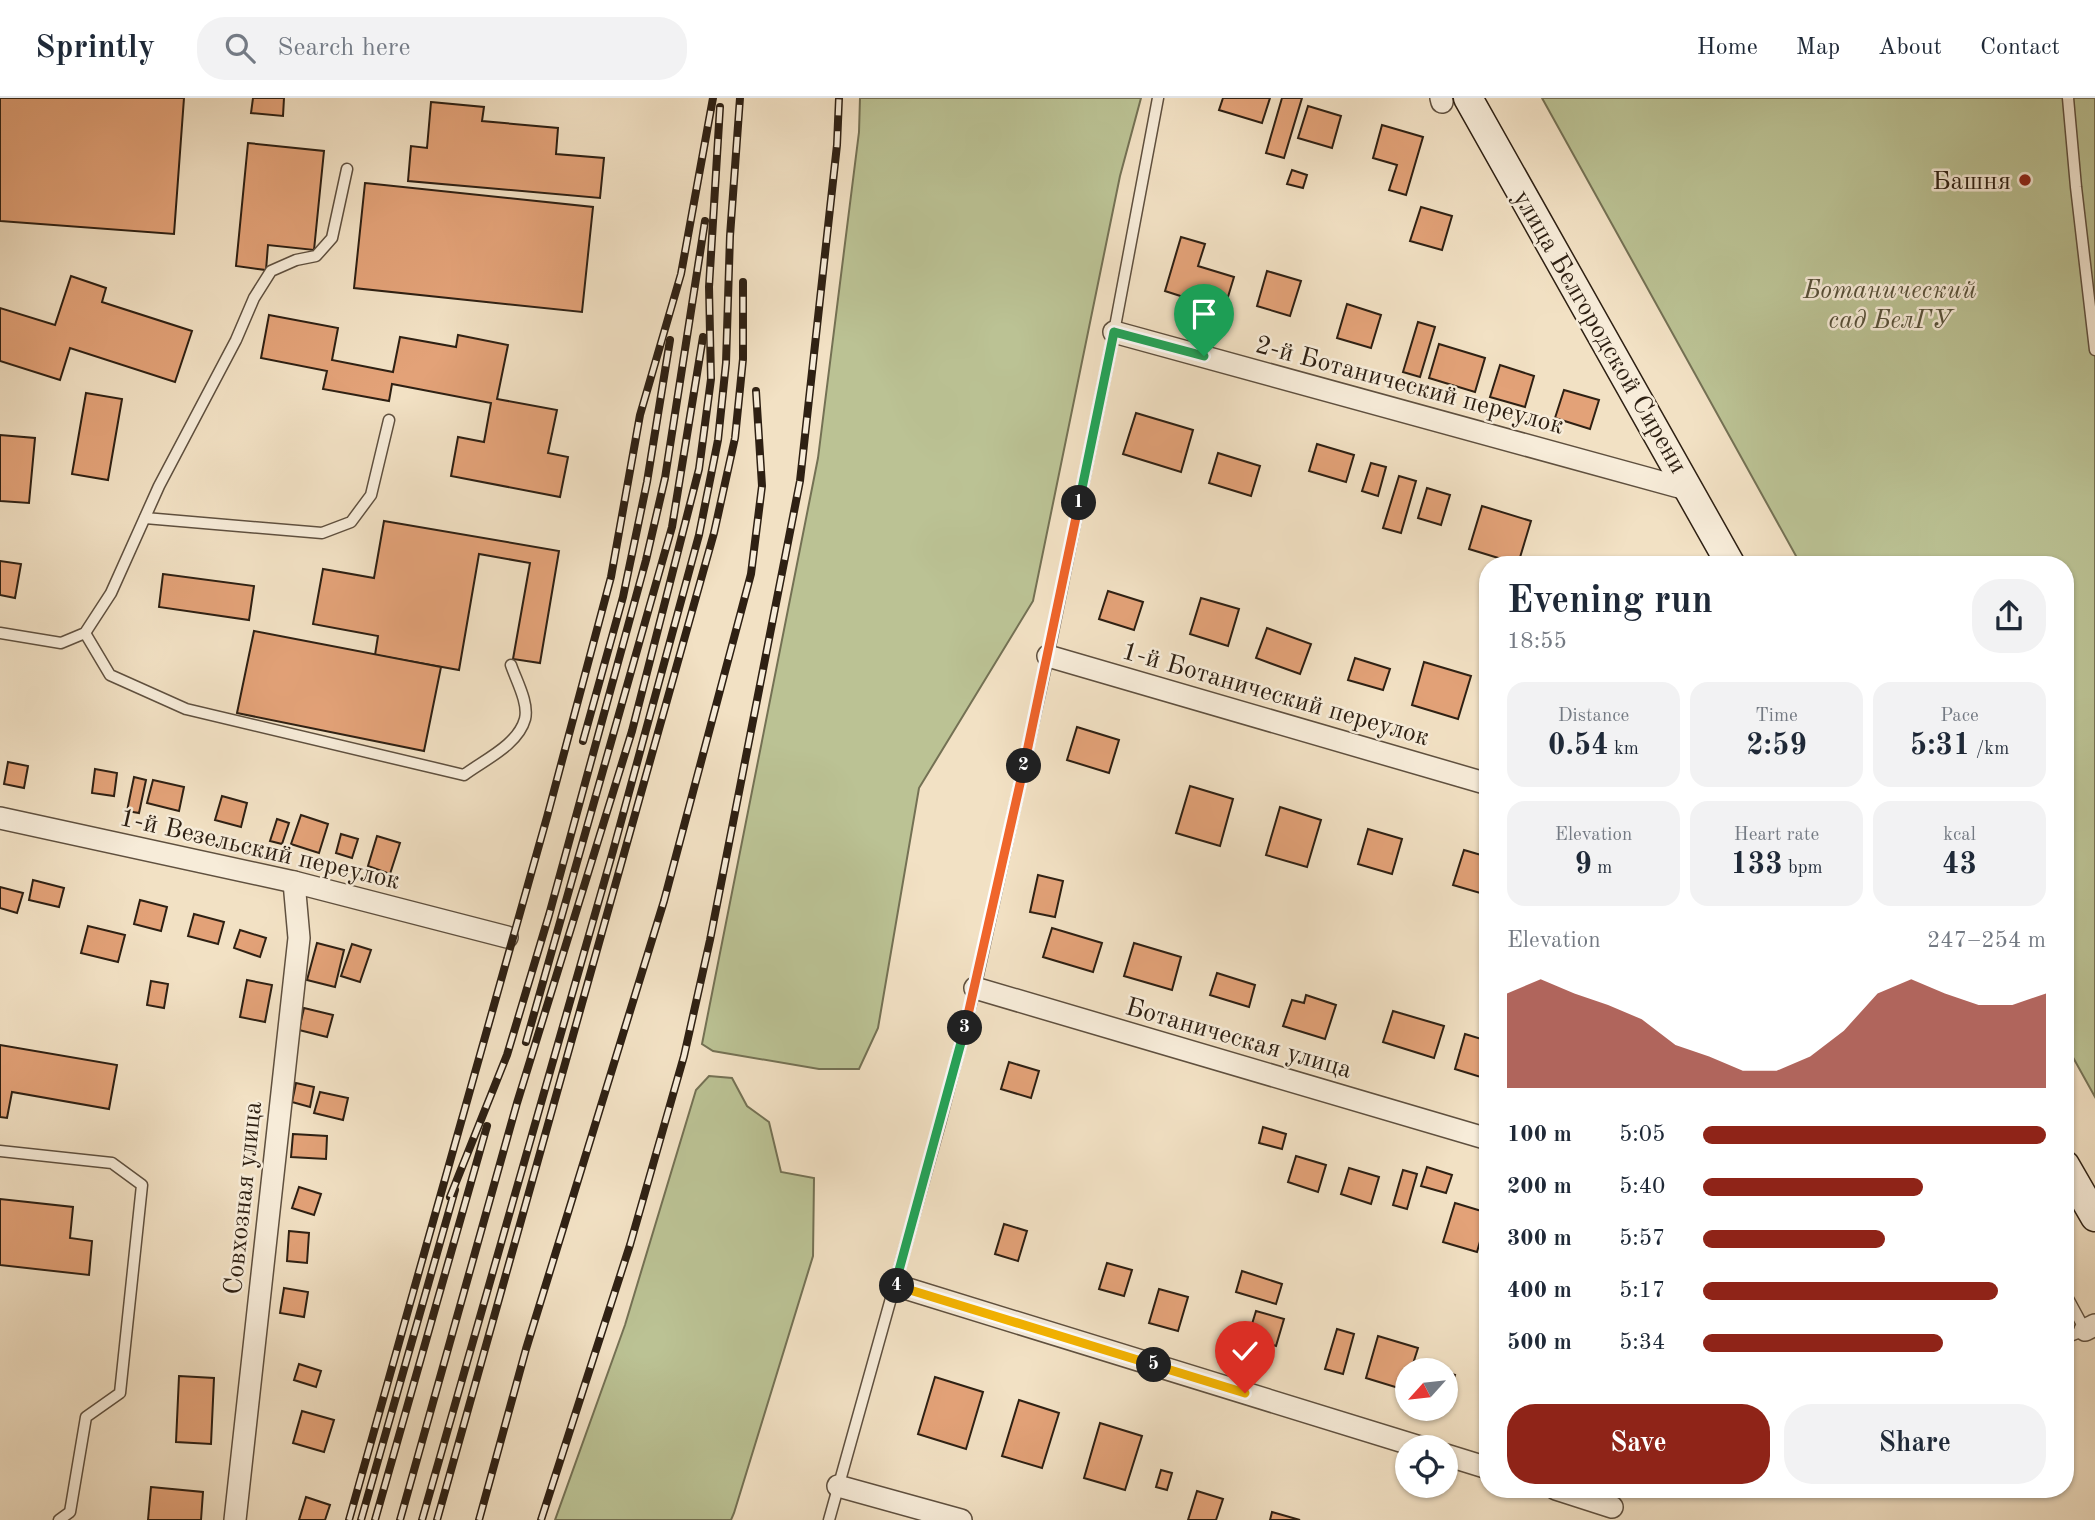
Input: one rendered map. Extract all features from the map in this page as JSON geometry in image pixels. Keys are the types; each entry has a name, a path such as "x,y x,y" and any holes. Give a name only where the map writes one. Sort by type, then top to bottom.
{"main road":[{"name":"улица Белгородской Сирени","path":"1450,99 1690,490 1726,556"},
{"path":"2074,1181 2095,1217"}],"street":[{"name":"2-й Ботанический переулок","path":"1114,332 1690,490"},
{"name":"1-й Ботанический переулок","path":"1048,656 1479,781"},
{"name":"1-й Везельский переулок","path":"0,818 294,882 507,937"},
{"name":"Совхозная улица","path":"235,1520 299,938 294,882"},
{"name":"Ботаническая улица","path":"975,988 1479,1136"},
{"path":"895,1285 1395,1439"},
{"path":"1458,1459 1479,1465"},
{"path":"838,1486 961,1520"},
{"path":"1588,1498 1613,1505"}],"lane":[{"path":"829,1520 975,988 1048,656 1158,98"},
{"path":"2068,98 2095,350"},
{"path":"0,633 61,643 85,633 111,593 159,486 236,340 254,298 271,271 296,260 316,256 332,238 347,169"},
{"path":"145,518 322,533 351,522 371,495 388,419"},
{"path":"85,633 110,675 186,709 464,775 511,741 525,718 524,701 511,665"},
{"path":"0,1151 112,1163 142,1185 120,1393 86,1417 70,1512 58,1520"},
{"path":"2074,1305 2090,1327"}],"green space":[{"path":"860,98 1141,98 1120,176 1033,601 919,788 878,1028 859,1069 819,1069 713,1051 702,1044 818,458 859,132"},
{"name":"Ботанический сад БелГУ","path":"1542,98 2095,98 2095,1097 2074,1059 2074,556 1796,556"},
{"path":"709,1076 732,1078 747,1106 769,1122 781,1172 814,1178 813,1256 734,1513 731,1520 555,1520 625,1325 696,1090"}],"building":[{"path":"0,98 184,98 174,234 0,221"},
{"path":"253,98 284,98 283,116 251,113"},
{"path":"1223,98 1270,98 1262,123 1219,110"},
{"path":"1282,98 1302,98 1284,158 1266,153"},
{"path":"431,102 484,107 482,121 558,128 556,154 604,158 600,198 408,181 411,146 427,148"},
{"path":"1308,106 1341,116 1332,148 1298,138"},
{"path":"1382,125 1423,137 1406,195 1389,190 1397,165 1373,158"},
{"path":"248,143 324,151 314,250 268,245 266,270 236,266"},
{"path":"1292,170 1307,175 1303,188 1287,184"},
{"path":"365,183 593,207 582,312 354,288"},
{"path":"1421,207 1452,216 1442,250 1410,241"},
{"path":"1181,237 1205,244 1198,266 1234,277 1224,310 1165,291"},
{"path":"1267,271 1301,281 1290,316 1257,306"},
{"path":"71,276 106,288 102,302 192,331 175,382 70,348 60,380 0,361 0,308 55,325"},
{"path":"1347,304 1381,315 1371,348 1337,338"},
{"path":"269,315 338,328 332,360 393,372 400,337 456,347 458,335 508,345 497,399 557,410 548,453 568,457 560,497 451,476 458,437 484,442 491,403 392,384 389,401 323,389 327,371 261,358"},
{"path":"1418,322 1435,327 1420,377 1403,372"},
{"path":"1439,344 1485,358 1475,392 1429,378"},
{"path":"1500,365 1534,376 1525,407 1490,397"},
{"path":"1564,390 1599,400 1590,429 1555,418"},
{"path":"86,393 122,399 108,480 72,474"},
{"path":"1136,413 1193,430 1181,472 1123,454"},
{"path":"0,435 35,438 29,503 0,501"},
{"path":"1317,444 1354,455 1346,482 1309,471"},
{"path":"1218,453 1260,466 1251,496 1209,483"},
{"path":"1371,463 1386,467 1378,496 1362,491"},
{"path":"1399,476 1416,481 1401,533 1383,528"},
{"path":"1427,488 1450,495 1441,525 1418,518"},
{"path":"1482,506 1531,521 1520,556 1492,556 1469,549"},
{"path":"384,521 559,551 540,663 513,659 530,563 479,554 459,670 375,655 378,636 313,624 323,569 374,578"},
{"path":"0,561 21,564 15,598 0,595"},
{"path":"163,574 254,586 249,620 159,607"},
{"path":"1108,591 1143,602 1134,630 1099,619"},
{"path":"1201,598 1239,609 1228,646 1190,634"},
{"path":"1267,628 1311,644 1300,674 1256,658"},
{"path":"254,631 441,667 424,751 237,713"},
{"path":"1355,658 1390,669 1383,690 1348,680"},
{"path":"1424,662 1471,676 1458,719 1412,705"},
{"path":"1077,727 1119,740 1109,773 1067,760"},
{"path":"8,762 28,766 24,788 4,784"},
{"path":"95,769 117,773 114,796 92,793"},
{"path":"134,777 146,780 139,813 127,811"},
{"path":"153,780 184,787 179,811 147,803"},
{"path":"1190,786 1233,799 1220,846 1176,833"},
{"path":"222,796 247,803 241,827 215,820"},
{"path":"1280,807 1321,820 1307,867 1266,855"},
{"path":"301,815 328,824 319,853 291,844"},
{"path":"277,819 289,823 282,844 270,841"},
{"path":"1368,829 1402,839 1392,874 1358,864"},
{"path":"341,834 358,839 352,858 336,853"},
{"path":"377,836 400,843 390,874 368,866"},
{"path":"1464,850 1479,854 1479,893 1453,885"},
{"path":"1038,875 1063,881 1055,917 1030,912"},
{"path":"33,880 64,888 59,907 29,900"},
{"path":"0,887 23,893 17,913 0,908"},
{"path":"140,900 167,907 161,931 134,924"},
{"path":"194,914 224,922 218,944 188,936"},
{"path":"88,926 125,935 118,962 81,953"},
{"path":"1052,928 1102,943 1093,972 1043,957"},
{"path":"240,930 266,938 260,957 234,948"},
{"path":"317,943 344,950 335,987 307,980"},
{"path":"1134,943 1181,957 1172,990 1124,976"},
{"path":"352,944 371,950 360,982 341,976"},
{"path":"1217,973 1255,985 1249,1007 1210,995"},
{"path":"247,980 272,985 265,1022 240,1017"},
{"path":"151,981 168,984 164,1008 147,1005"},
{"path":"1306,995 1336,1005 1325,1039 1283,1026 1292,1000 1304,1003"},
{"path":"304,1008 333,1015 327,1037 299,1030"},
{"path":"1393,1011 1444,1026 1434,1058 1383,1042"},
{"path":"1465,1034 1479,1038 1479,1076 1455,1069"},
{"path":"0,1045 117,1065 109,1109 12,1092 7,1118 0,1117"},
{"path":"1009,1062 1039,1071 1031,1098 1001,1089"},
{"path":"296,1083 314,1087 310,1107 292,1102"},
{"path":"320,1092 348,1098 343,1120 314,1113"},
{"path":"1263,1127 1286,1134 1282,1149 1259,1143"},
{"path":"293,1134 327,1136 326,1159 291,1157"},
{"path":"1296,1156 1326,1165 1318,1192 1288,1182"},
{"path":"1427,1167 1452,1175 1446,1193 1421,1186"},
{"path":"1349,1168 1379,1177 1371,1204 1341,1194"},
{"path":"1403,1170 1417,1174 1407,1209 1393,1205"},
{"path":"299,1187 321,1194 314,1215 292,1208"},
{"path":"0,1199 73,1207 70,1238 92,1241 89,1275 0,1265"},
{"path":"1455,1203 1479,1210 1477,1252 1443,1242"},
{"path":"1004,1224 1027,1231 1018,1261 995,1254"},
{"path":"289,1231 309,1233 307,1263 287,1261"},
{"path":"1107,1263 1132,1270 1124,1296 1099,1289"},
{"path":"1242,1271 1282,1284 1276,1304 1236,1292"},
{"path":"284,1288 308,1292 304,1317 280,1313"},
{"path":"1159,1289 1188,1297 1178,1331 1149,1323"},
{"path":"1256,1311 1284,1319 1276,1346 1248,1337"},
{"path":"1337,1329 1354,1334 1343,1374 1325,1369"},
{"path":"1378,1336 1418,1348 1415,1358 1395,1358 1395,1387 1366,1378"},
{"path":"299,1364 321,1371 316,1387 294,1380"},
{"path":"179,1376 214,1378 211,1444 176,1442"},
{"path":"935,1377 983,1392 966,1449 918,1434"},
{"path":"1019,1400 1059,1413 1042,1468 1002,1456"},
{"path":"302,1411 334,1420 324,1452 293,1443"},
{"path":"1100,1423 1142,1436 1125,1490 1084,1478"},
{"path":"1161,1470 1172,1473 1167,1490 1156,1487"},
{"path":"151,1487 203,1492 201,1520 148,1520"},
{"path":"1197,1491 1223,1499 1216,1520 1188,1520"},
{"path":"306,1497 330,1505 325,1520 299,1520"},
{"path":"1272,1512 1300,1520 1270,1520"}],"railway":[{"path":"349,1520 547,817 611,577 640,415 681,274 713,98"},
{"path":"422,1520 613,851 699,535 718,440 726,363 730,236 740,98"},
{"path":"541,1520 630,1245 684,1056 710,940 800,481 837,145 839,98"},
{"path":"400,1520 517,1103 632,731 699,469 711,379 709,287 720,107"},
{"path":"450,1197 507,1055 549,915 646,560 665,478 705,221"},
{"path":"437,1520 714,533 735,438 743,359 743,282"},
{"path":"526,1042 672,527 703,337"},
{"path":"583,741 623,597 647,482 670,340"},
{"path":"479,1520 526,1349 664,901 751,574 762,486 756,391"},
{"path":"375,1520 487,1126"},
{"path":"361,1520 455,1190"}],"place":[{"name":"Башня","path":"2025,180"}],"route":[{"path":"1204,356 1114,332 1048,656 975,988 895,1285 1245,1393"}]}
